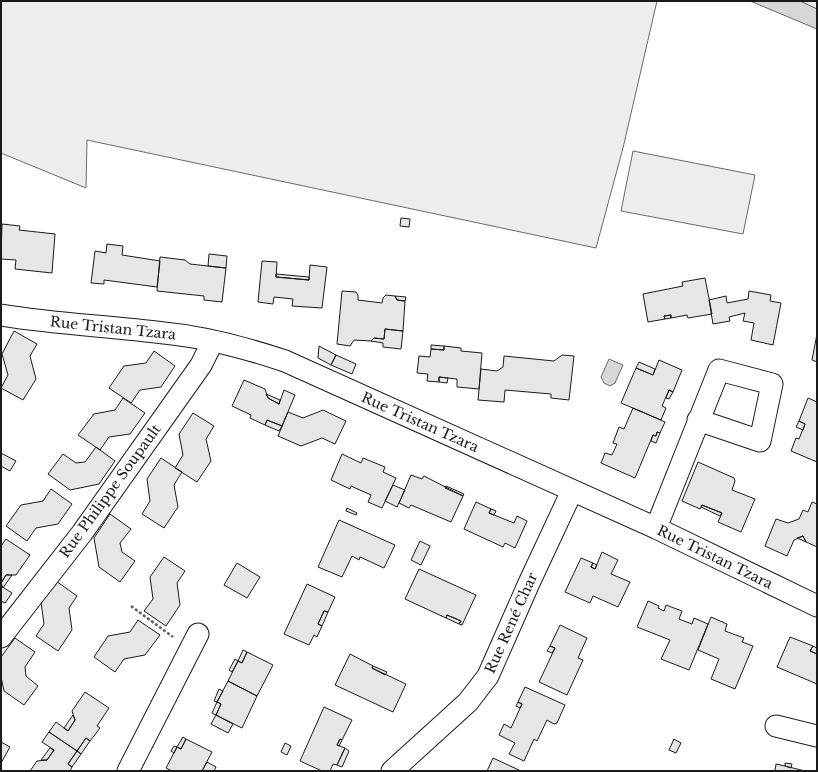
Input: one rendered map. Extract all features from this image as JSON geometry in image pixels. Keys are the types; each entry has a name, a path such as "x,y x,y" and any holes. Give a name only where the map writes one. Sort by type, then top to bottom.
{"street":[{"name":"Rue Tristan Tzara","path":"1,315 25,319 166,333 248,348 285,361 656,528 817,606"},
{"name":"Rue Philippe Soupault","path":"1,637 82,533 201,365 213,341"},
{"path":"656,528 698,420"},
{"name":"Rue René Char","path":"392,771 468,702 488,676 572,491"},
{"path":"128,771 194,641"},
{"path":"776,726 817,736"}],"path":[{"path":"132,606 194,641"}],"shaded area":[{"path":"1,1 657,1 623,148 596,248 87,140 86,188 1,153"},
{"path":"750,1 800,1 817,9 817,29"},
{"path":"800,1 817,1 817,9 810,6"},
{"path":"633,151 755,175 743,234 621,211"},
{"path":"609,359 623,365 615,383 610,386 604,383 601,377"}],"building":[{"path":"401,218 410,219 409,227 400,226"},
{"path":"2,224 20,226 19,230 55,234 52,273 15,269 16,260 1,259"},
{"path":"107,244 123,246 122,255 160,261 157,287 104,280 104,284 91,283 95,251 106,253"},
{"path":"209,254 227,256 226,268 208,266"},
{"path":"160,257 185,260 190,264 226,268 222,302 204,300 204,296 157,291"},
{"path":"262,261 277,262 276,277 309,280 310,265 327,267 322,308 292,306 293,299 274,297 273,304 258,302"},
{"path":"276,274 309,277 309,280 276,277"},
{"path":"705,278 712,314 688,318 687,315 671,318 671,315 664,316 665,319 648,322 643,294 683,286 682,282"},
{"path":"342,291 356,292 358,295 358,300 382,303 383,298 386,295 395,296 397,300 405,301 403,331 385,329 384,339 374,338 371,341 354,340 350,346 337,344"},
{"path":"749,291 771,295 770,301 781,303 773,345 751,340 754,323 743,321 745,313 729,317 730,321 713,324 709,300 726,296 727,303 748,299"},
{"path":"395,296 406,297 405,301 397,300"},
{"path":"671,315 671,318 665,319 664,316"},
{"path":"385,329 403,331 401,349 383,347 383,343 371,341 374,338 384,339"},
{"path":"14,331 37,344 30,356 36,379 23,400 1,388 8,375 2,354"},
{"path":"817,334 817,362 812,360"},
{"path":"431,345 444,346 444,350 431,349"},
{"path":"319,346 336,355 331,365 318,358"},
{"path":"444,346 461,348 461,351 482,353 479,389 457,387 457,379 439,377 439,382 427,381 428,374 417,373 419,356 430,357 431,349 444,350"},
{"path":"154,351 175,366 161,387 140,390 131,403 109,388 124,366 146,363"},
{"path":"336,355 356,364 352,374 331,365"},
{"path":"562,355 574,356 569,400 551,398 551,394 505,390 504,402 478,400 481,369 497,371 503,367 504,356 554,361"},
{"path":"659,360 682,370 673,392 669,390 662,406 666,408 661,420 621,403 636,368 653,375"},
{"path":"639,362 655,369 653,375 636,368"},
{"path":"439,377 448,378 447,383 439,382"},
{"path":"244,380 265,389 268,398 279,404 284,390 295,395 282,426 267,420 265,425 250,418 251,415 232,406"},
{"path":"669,390 673,392 669,399 666,398"},
{"path":"266,394 280,400 279,404 268,398"},
{"path":"123,398 145,413 130,434 109,437 100,450 78,435 94,414 115,410"},
{"path":"808,398 817,402 817,462 791,451 796,438 799,439 805,424 799,421"},
{"path":"633,408 665,422 660,433 657,432 656,436 653,435 635,478 601,463 605,453 612,455 617,444 613,443 619,427 624,429"},
{"path":"323,410 346,421 335,444 322,438 301,446 278,436 288,412 303,418"},
{"path":"193,413 214,426 206,439 211,461 197,482 175,468 183,455 179,434"},
{"path":"267,420 282,426 279,431 265,425"},
{"path":"799,421 805,424 803,430 796,427"},
{"path":"657,432 660,433 656,443 651,441 653,435 656,436"},
{"path":"96,447 115,461 99,484 70,490 48,474 63,454 76,463 85,462"},
{"path":"1,453 16,461 10,471 1,466"},
{"path":"342,454 361,463 363,458 385,467 383,472 396,478 382,508 368,502 371,495 351,486 350,489 331,480"},
{"path":"161,458 182,472 174,485 178,507 164,528 142,514 150,501 147,479"},
{"path":"698,462 734,478 735,481 732,490 755,499 741,532 718,522 722,513 702,505 700,509 682,501"},
{"path":"411,475 422,479 424,476 463,496 451,522 411,505 409,508 399,503"},
{"path":"393,485 405,490 397,507 385,501"},
{"path":"446,486 464,494 463,496 445,488"},
{"path":"51,489 72,504 58,524 36,528 27,541 6,526 21,505 43,501"},
{"path":"476,502 491,509 489,513 514,523 517,516 527,521 515,548 505,543 503,547 464,529"},
{"path":"812,502 817,504 817,547 806,542 803,536 794,540 787,556 765,546 776,519 788,523 799,519 803,510 808,512"},
{"path":"702,505 722,513 720,516 701,507"},
{"path":"347,508 357,513 356,515 346,511"},
{"path":"491,509 496,511 494,515 489,513"},
{"path":"110,514 131,529 120,543 122,552 135,561 120,582 99,567 94,538"},
{"path":"339,520 395,545 384,568 360,557 359,560 352,556 342,577 318,567"},
{"path":"803,536 806,542 797,538"},
{"path":"6,539 30,555 16,575 6,575 1,583 1,546"},
{"path":"420,541 430,546 421,565 411,560"},
{"path":"602,552 618,560 611,574 630,582 618,607 593,596 590,603 565,592 581,558 593,563 591,567 595,569"},
{"path":"164,557 185,571 177,583 180,605 166,626 144,611 153,599 150,577"},
{"path":"237,563 260,577 247,598 224,585"},
{"path":"593,563 597,565 595,569 591,567"},
{"path":"419,569 476,595 462,625 459,624 461,621 447,615 446,618 405,599"},
{"path":"6,575 12,575 3,588 1,583"},
{"path":"56,581 77,596 69,608 72,630 58,651 36,636 44,624 41,602"},
{"path":"307,584 335,597 328,612 324,611 318,624 322,626 317,637 314,635 309,645 284,634"},
{"path":"1,586 12,593 5,603 1,601"},
{"path":"648,601 659,606 658,608 664,611 666,605 682,611 679,619 692,624 694,618 708,624 689,670 661,659 670,640 637,627"},
{"path":"324,611 328,612 322,626 318,624"},
{"path":"447,615 461,621 459,624 446,618"},
{"path":"711,617 727,624 725,631 744,638 742,642 753,646 735,689 711,679 719,659 698,650"},
{"path":"138,620 160,635 145,655 124,659 115,672 94,657 108,636 130,632"},
{"path":"560,625 587,638 578,658 583,660 567,695 539,682 555,648 550,646"},
{"path":"790,637 813,646 810,651 817,654 817,684 777,667"},
{"path":"15,638 35,652 25,667 26,676 38,686 24,705 4,691 1,677 1,657"},
{"path":"550,646 555,648 552,653 547,651"},
{"path":"813,646 817,648 817,654 810,651"},
{"path":"243,650 247,652 242,663 238,661"},
{"path":"247,652 273,665 257,696 228,681 238,661 242,663"},
{"path":"350,654 373,666 372,668 406,684 393,712 335,685"},
{"path":"235,659 238,661 232,672 229,670"},
{"path":"373,666 387,672 385,675 372,668"},
{"path":"228,681 257,696 242,728 216,715 221,704 217,702"},
{"path":"525,687 565,705 557,723 554,724 547,720 537,741 534,739 524,761 509,754 515,743 499,735 504,724 511,728 522,704 518,702"},
{"path":"219,689 223,691 217,702 214,701"},
{"path":"85,692 109,708 97,726 100,728 90,741 86,738 77,751 49,732 56,722 68,731 75,720 72,711"},
{"path":"217,702 221,704 216,715 212,713"},
{"path":"518,702 522,704 520,708 516,706"},
{"path":"324,707 352,720 342,740 340,739 337,745 345,748 337,765 333,764 330,771 322,771 300,761"},
{"path":"73,715 75,720 68,731 64,728"},
{"path":"216,715 233,724 228,733 211,724"},
{"path":"49,732 77,751 68,764 72,767 70,771 30,771 37,761 47,760 54,750 42,742"},
{"path":"183,737 186,739 181,749 177,747"},
{"path":"86,738 90,741 81,754 77,751"},
{"path":"186,739 212,752 202,771 172,771 166,768 177,747 181,749"},
{"path":"340,739 342,740 339,746 337,745"},
{"path":"674,739 681,743 676,753 669,750"},
{"path":"1,742 10,747 1,763"},
{"path":"285,743 291,746 287,755 281,752"},
{"path":"174,746 177,747 174,753 171,751"},
{"path":"50,748 54,750 47,760 41,760"},
{"path":"345,748 349,751 342,767 337,765"},
{"path":"77,751 81,754 72,767 68,764"},
{"path":"493,758 521,771 487,771"},
{"path":"207,762 216,767 214,771 202,771"},
{"path":"785,763 792,764 791,768 785,766"},
{"path":"776,764 785,766 805,771 775,771"}]}
